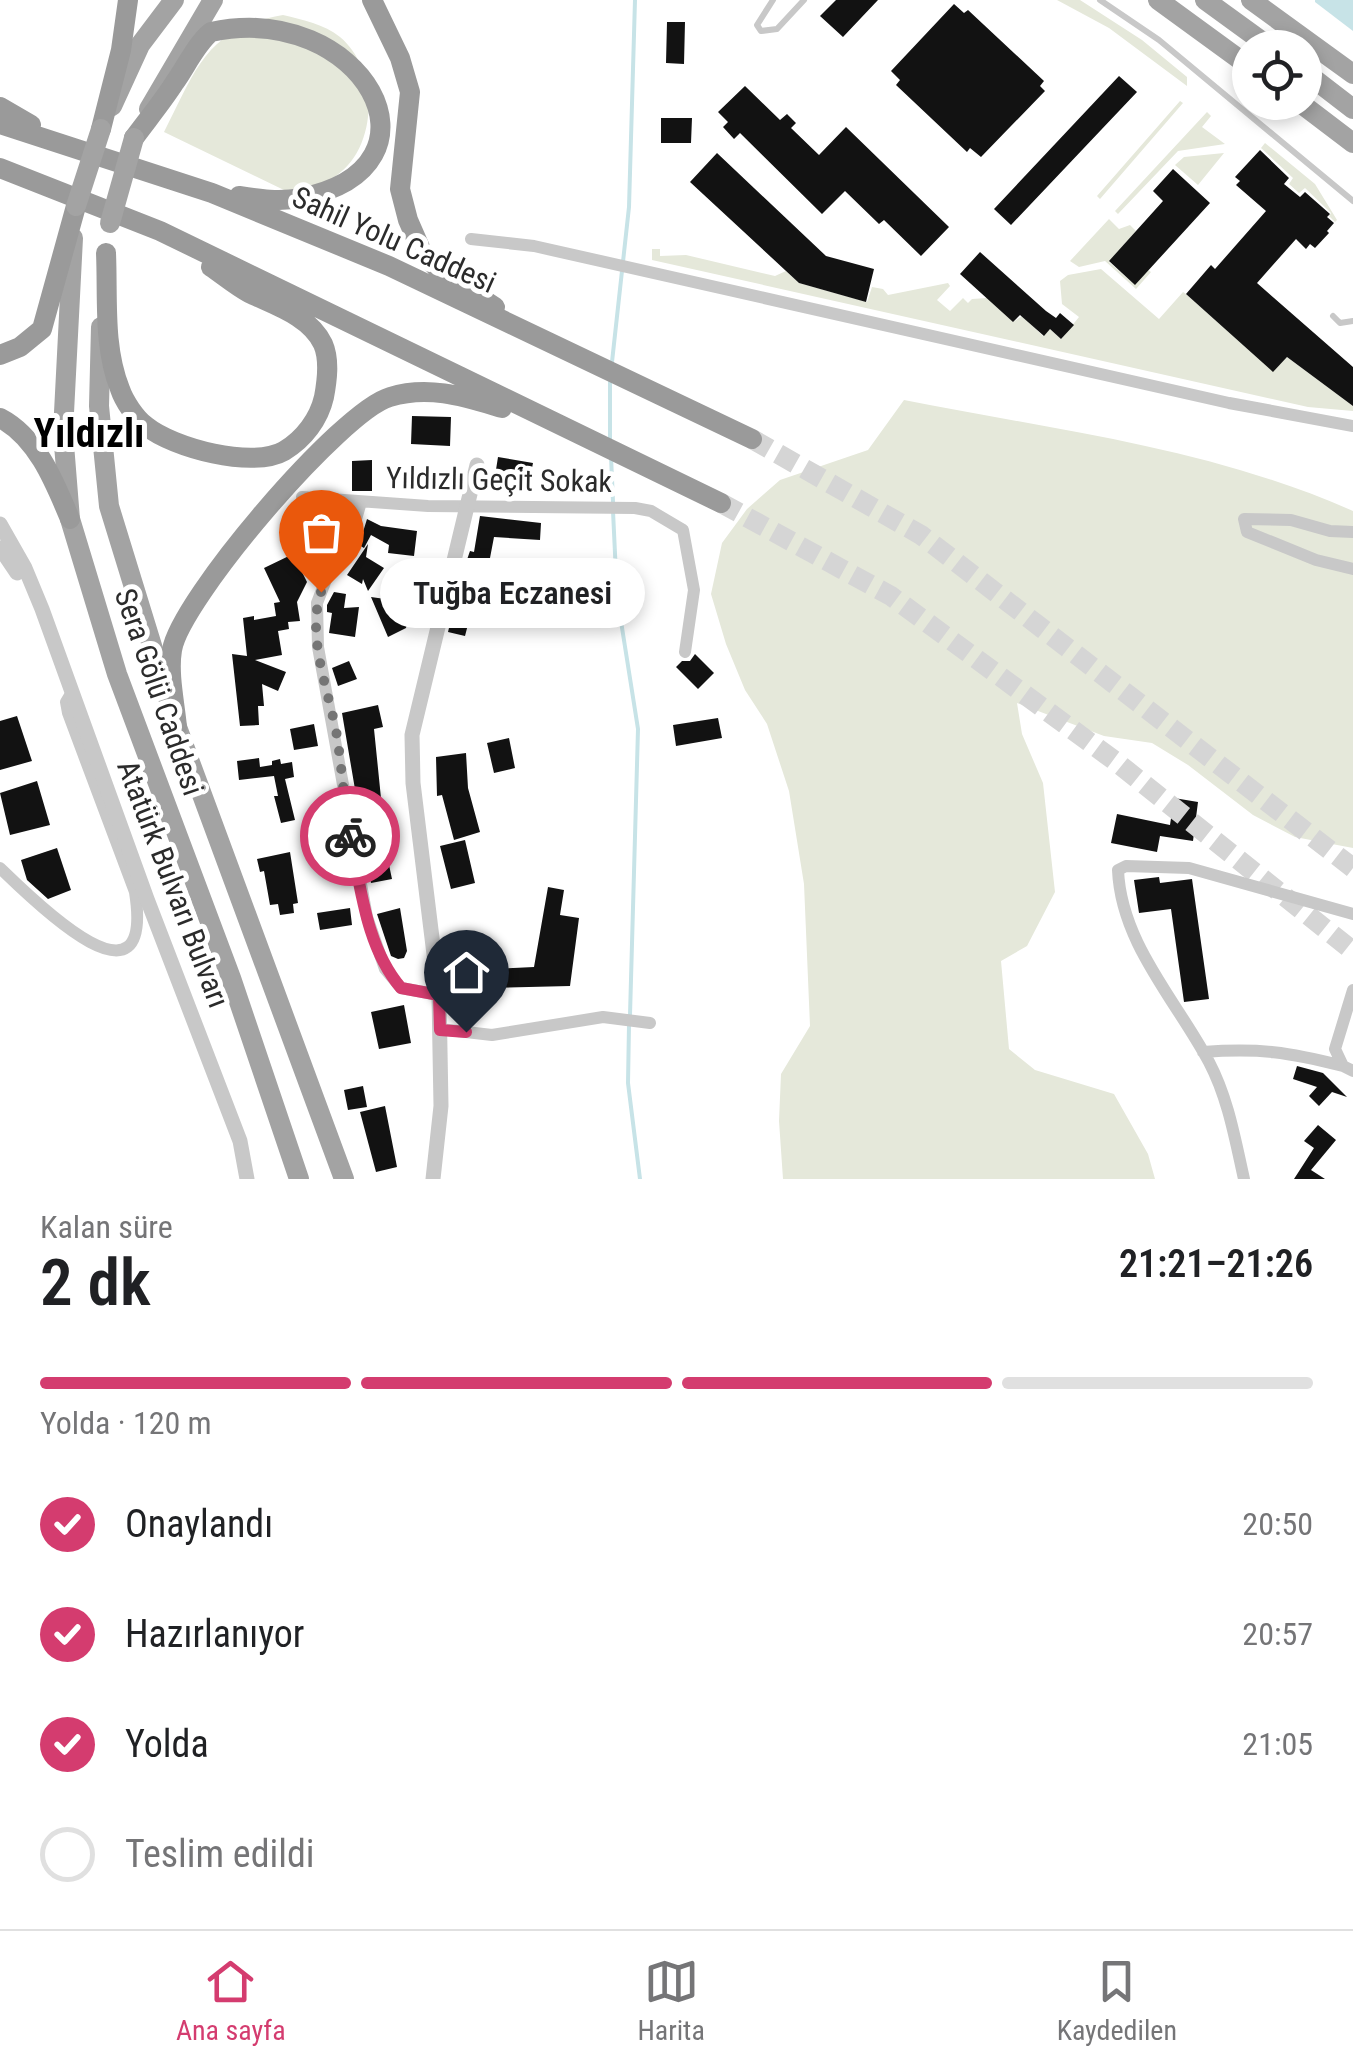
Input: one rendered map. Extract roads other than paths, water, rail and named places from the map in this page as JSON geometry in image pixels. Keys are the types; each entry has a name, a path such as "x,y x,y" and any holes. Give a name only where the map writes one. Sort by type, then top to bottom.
{"highway":[{"path":"101,130 121,50 128,0"},
{"path":"372,0 400,58 410,92 400,189 422,252 440,271 546,342"},
{"path":"134,138 207,35 258,6"},
{"path":"212,194 297,199 323,192 356,172 377,136 382,87 371,60"},
{"path":"0,107 64,143"},
{"name":"Sahil Yolu Caddesi","path":"0,124 212,194 389,266 752,439"},
{"path":"0,172 160,232 721,503"},
{"path":"0,355 20,347 42,329 76,206"},
{"path":"106,253 109,345 120,392 143,425 172,442 206,451 248,458 281,453 306,433 321,407 328,378 322,344 302,321 280,306 246,292 160,232"},
{"path":"177,727 172,651 186,614 236,546 319,453 360,414 387,397 436,390 562,426"},
{"path":"0,418 9,422 48,467 70,519"}],"main road":[{"name":"Sera Gölü Caddesi","path":"174,0 140,45 101,130 76,206 68,292 63,432 70,519 118,674 231,978 300,1179"},
{"name":"Sera Gölü Caddesi","path":"213,0 164,78 134,138 110,222 99,406 109,506 177,727 344,1179"},
{"path":"1158,0 1232,54"},
{"path":"1206,0 1247,30"},
{"path":"1251,0 1353,74"},
{"path":"1322,85 1353,109"},
{"path":"1322,119 1353,143"}],"street":[{"path":"471,239 534,246 1229,403 1353,426"},
{"path":"433,1179 442,1106 439,995 412,782 412,734 476,464"},
{"name":"Yıldızlı Geçit Sokak","path":"302,497 651,511 683,530 688,542 694,590 685,652"},
{"path":"361,502 344,556 328,577 318,602 318,647 337,737 348,823 385,970 401,988 439,995"},
{"path":"1353,532 1291,520 1244,519 1247,532 1316,560 1353,570"},
{"name":"Atatürk Bulvarı Bulvarı","path":"0,524 42,609 240,1141 247,1179"},
{"name":"Atatürk Bulvarı Bulvarı","path":"0,548 42,609"},
{"path":"0,868 47,913 98,948 111,952 124,949 133,937 140,919 136,892 68,714 66,702 72,692"},
{"path":"1244,1179 1224,1094 1129,925 1118,890 1118,870 1126,866 1189,868 1353,914"},
{"path":"1348,1068 1335,1049 1353,990"},
{"path":"440,1030 492,1035 603,1018 650,1023"},
{"path":"1203,1052 1288,1052 1348,1068"}],"lane":[{"path":"773,0 760,17 761,32 777,29 804,0"},
{"path":"1100,0 1160,40 1353,201"},
{"path":"1333,316 1340,323 1353,322"}],"water":[{"path":"1353,0 1353,31 1315,2"}],"waterway":[{"path":"612,362 629,207 635,0"},
{"path":"610,382 610,442"},
{"path":"611,456 613,502"},
{"path":"613,511 617,596 638,729 630,1015"},
{"path":"629,1025 628,1083 640,1179"}],"tunnel":[{"path":"752,439 921,535 1353,868"},
{"path":"721,503 891,596 1115,761 1353,951"}],"place":[{"name":"Tuğba Eczanesi","path":"321,592"}],"district":[{"name":"Yıldızlı","path":"89,433"}]}
